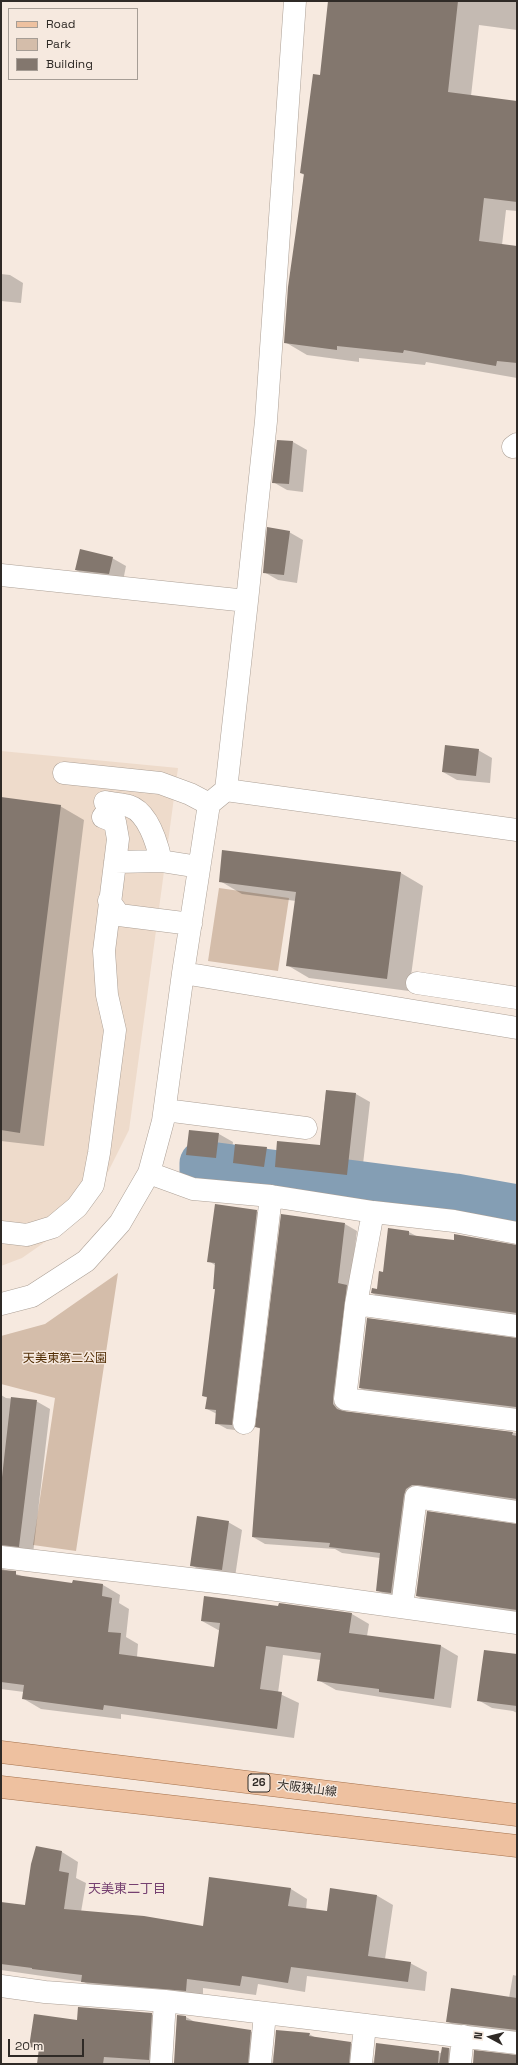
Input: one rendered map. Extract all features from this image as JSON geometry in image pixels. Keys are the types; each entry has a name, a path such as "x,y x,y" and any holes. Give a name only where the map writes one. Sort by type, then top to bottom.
{"main road":[{"name":"大阪狭山線","path":"1,1752 517,1814"},
{"path":"1,1787 517,1846"}],"street":[{"path":"1,1304 32,1296 86,1261 120,1223 148,1173 163,1121 183,973 209,804 226,790 266,421 295,1"},
{"path":"1,574 247,602"},
{"path":"64,773 160,783 190,794 209,804"},
{"path":"226,790 517,830"},
{"path":"1,1232 27,1235 53,1226 77,1207 93,1185 99,1153 115,1030 107,995 104,951 118,839 115,822 104,810 130,806 143,816 158,846 161,860"},
{"path":"115,862 161,860 199,867"},
{"path":"109,902 119,915 191,924"},
{"path":"183,973 517,1028"},
{"path":"417,983 517,998"},
{"path":"165,1110 306,1128"},
{"path":"148,1173 194,1189 271,1196 373,1212 454,1222 516,1227"},
{"path":"244,1423 271,1196"},
{"path":"373,1212 356,1304 345,1399 517,1420"},
{"path":"356,1304 517,1326"},
{"path":"402,1607 416,1497 517,1512"},
{"path":"1,1557 233,1584 517,1623"},
{"path":"1,1986 45,1992 165,2001 517,2043"},
{"path":"161,2064 165,2001"},
{"path":"260,2064 266,2014"},
{"path":"361,2064 365,2025"},
{"path":"460,2064 464,2036"}],"shaded area":[{"path":"1,751 178,768 129,1130 99,1190 68,1226 22,1258 1,1266"}],"green space":[{"path":"219,888 289,898 278,971 208,961"},
{"name":"天美東第二公園","path":"118,1273 76,1551 33,1545 55,1398 1,1384 1,1336 45,1324"}],"building":[{"path":"328,1 458,1 448,92 517,101 517,202 484,198 479,241 517,246 517,363 497,361 496,366 404,350 403,353 337,346 337,350 284,343 288,287 304,174 300,173 313,74 320,75"},
{"path":"277,440 293,441 289,484 272,483"},
{"path":"267,527 290,531 284,575 263,573"},
{"path":"80,549 113,557 109,574 75,570"},
{"path":"445,745 479,749 476,776 442,772"},
{"path":"1,797 61,805 20,1133 1,1130"},
{"path":"222,850 401,872 387,979 286,966 296,892 219,882"},
{"path":"326,1090 356,1093 347,1175 275,1167 277,1141 320,1145"},
{"path":"189,1130 219,1133 216,1158 186,1155"},
{"path":"235,1144 267,1147 264,1167 233,1163"},
{"path":"215,1204 257,1210 232,1425 215,1424 216,1410 205,1409 207,1397 202,1396 215,1289 213,1289 215,1263 207,1262"},
{"path":"281,1214 345,1223 338,1283 347,1285 333,1398 333,1404 337,1409 343,1411 513,1432 512,1435 517,1436 517,1499 418,1485 412,1485 406,1489 391,1593 376,1591 380,1553 329,1547 330,1543 252,1537 260,1428 255,1427"},
{"path":"388,1228 409,1231 409,1235 454,1240 454,1234 517,1245 517,1313 371,1293 372,1288 377,1289 379,1271 383,1272"},
{"path":"367,1318 517,1338 516,1407 359,1388"},
{"path":"11,1397 37,1400 19,1547 1,1545 1,1486"},
{"path":"427,1511 517,1524 517,1610 416,1596"},
{"path":"197,1516 229,1521 222,1570 190,1566"},
{"path":"1,1570 16,1571 16,1575 72,1583 73,1580 103,1584 102,1596 112,1598 108,1632 121,1633 119,1654 214,1667 220,1623 201,1621 204,1596 278,1606 279,1603 352,1613 349,1633 441,1645 434,1699 379,1692 379,1689 317,1681 321,1653 266,1646 260,1689 282,1692 277,1729 104,1705 103,1710 22,1699 24,1685 1,1682"},
{"path":"484,1650 517,1654 517,1706 477,1701"},
{"path":"36,1846 62,1851 59,1871 69,1873 64,1909 144,1916 203,1926 209,1877 291,1888 288,1906 327,1911 330,1888 377,1895 368,1956 411,1962 408,1982 291,1967 288,1983 242,1976 240,1986 187,1979 186,1991 81,1982 82,1975 1,1964 1,1902 25,1905 31,1864"},
{"path":"451,1988 517,1998 517,2030 446,2022"},
{"path":"78,2007 152,2013 149,2060 104,2057 103,2064 37,2064 39,2048 29,2047 34,2014 77,2020"},
{"path":"177,2015 186,2016 186,2020 251,2030 248,2064 174,2063"},
{"path":"276,2030 310,2033 309,2036 351,2042 349,2064 273,2064"},
{"path":"376,2043 439,2051 438,2064 374,2064"},
{"path":"442,2047 449,2048 448,2064 439,2064"},
{"path":"474,2050 517,2055 517,2064 473,2064"}],"waterway":[{"path":"202,1178 202,1163 455,1196 517,1207"}],"district":[{"name":"天美東二丁目","path":"127,1889"}]}
